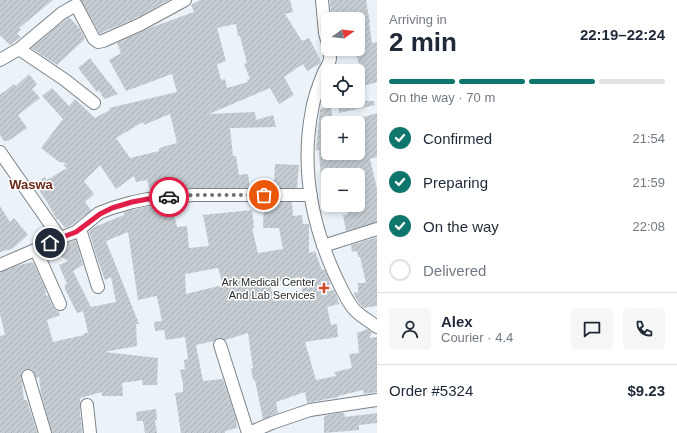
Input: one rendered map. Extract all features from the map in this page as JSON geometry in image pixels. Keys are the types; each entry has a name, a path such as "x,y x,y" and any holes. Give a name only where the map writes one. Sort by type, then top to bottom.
{"street":[{"path":"0,60 19,49 75,2 94,39 98,42 141,24 185,0"},
{"path":"322,0 323,12"},
{"path":"19,49 65,80 94,103"},
{"path":"330,56 330,59 312,107 310,123 308,179 313,210 323,246 343,293 354,310 377,327"},
{"path":"0,152 60,238"},
{"path":"0,265 80,230 100,214 112,208 132,202 193,195 311,195"},
{"path":"323,246 377,229"},
{"path":"80,230 98,287"},
{"path":"36,250 60,304"},
{"path":"220,345 249,433 272,423 310,410 377,400"},
{"path":"28,376 45,433"},
{"path":"87,405 90,433"}],"building":[{"path":"0,0 53,0 19,28 21,30 17,34 21,37 10,45 0,35"},
{"path":"81,0 169,0 140,16 100,34"},
{"path":"200,0 290,0 293,12 285,14 302,41 309,38 321,61 320,64 307,71 303,64 284,77 294,95 279,104 270,88 209,114 255,112 256,120 273,115 276,127 230,128 233,156 236,156 239,175 248,174 250,188 193,188 150,191 147,180 136,182 134,176 116,189 100,165 84,181 94,194 85,202 91,210 72,225 65,228 58,219 57,220 35,184 45,177 47,180 67,168 63,165 67,163 59,162 41,148 63,119 42,96 52,88 69,106 75,99 95,118 110,110 109,108 177,92 172,74 126,91 109,60 121,53 117,43 147,29 194,12 191,5","holes":["236,24 238,36 240,36 247,63 244,64 250,79 247,80 248,82 227,88 225,79 221,80 217,64 226,61 217,28","170,114 177,143 159,148 159,151 130,158 116,138 143,122 144,125"]},
{"path":"330,0 366,0 372,43 377,42 377,82 365,86 365,64 359,64 357,56 365,56 365,12 331,12"},
{"path":"69,17 80,29 85,39 57,65 31,48"},
{"path":"90,58 118,94 104,99 99,90 97,92 78,68"},
{"path":"29,74 37,84 32,89 40,98 18,115 27,128 8,141 4,141 0,135 0,95 14,84 16,86"},
{"path":"365,101 374,101 375,105 365,107"},
{"path":"331,108 332,116 321,116 321,160 365,160 365,117 377,113 377,157 370,159 377,189 377,222 346,231 343,215 348,214 347,212 365,212 365,168 321,168 321,179 319,150 316,150 320,109"},
{"path":"339,108 362,108 339,113"},
{"path":"275,164 299,165 297,188 265,188 266,180 274,181"},
{"path":"264,202 292,202 293,216 302,215 303,224 309,224 309,253 315,251 322,270 325,270 331,290 334,290 337,297 339,304 327,307 331,325 337,324 338,337 305,342 316,380 336,376 335,372 352,368 349,354 359,353 357,333 368,329 372,333 369,338 377,337 377,392 364,394 363,390 307,403 305,392 276,402 278,413 263,419 255,380 253,380 251,368 253,368 248,333 225,340 218,338 214,341 196,345 203,381 223,379 236,419 237,428 225,431 225,433 181,433 175,393 183,392 183,383 180,370 185,369 184,360 188,359 185,337 166,340 164,330 155,331 154,322 162,321 156,296 138,300 128,232 106,241 139,324 136,324 137,346 104,352 158,358 157,385 143,385 142,380 122,383 123,396 102,396 102,392 80,398 82,433 52,433 41,393 39,377 36,378 33,370 26,369 22,371 21,375 24,400 27,400 37,433 0,433 0,336 5,335 0,314 0,272 33,262 45,288 46,296 48,295 53,307 60,315 47,320 53,342 88,333 83,311 77,313 65,289 65,285 67,284 59,265 68,261 54,252 56,248 76,240 83,265 73,271 91,307 116,302 111,277 105,280 97,258 89,231 92,228 124,215 124,212 145,207 172,204 177,227 187,226 189,248 209,246 203,215 252,210 254,228 252,228 258,253 283,249 279,228 263,228","holes":["218,268 223,285 186,294 185,274","300,277 303,295 298,296 299,298 274,301 270,283"]},
{"path":"0,206 10,222 14,218 28,235 12,249 0,252"},
{"path":"377,237 377,306 363,308 355,297 354,293 358,292 358,283 366,283 360,257 358,257 357,251 352,252 351,245"},
{"path":"156,409 157,420 155,420 157,433 145,433 143,421 137,421 136,412"},
{"path":"344,413 345,417 377,413 377,423 359,425 359,430 324,433 324,416"}],"way so far":[{"path":"169,197 193,195 264,195"}],"place":[{"name":"Ark Medical Center And Lab Services","path":"324,288"}],"district":[{"name":"Waswa","path":"31,184"}],"route":[{"path":"50,243 76,232 100,214 112,208 132,202 169,197"}]}
